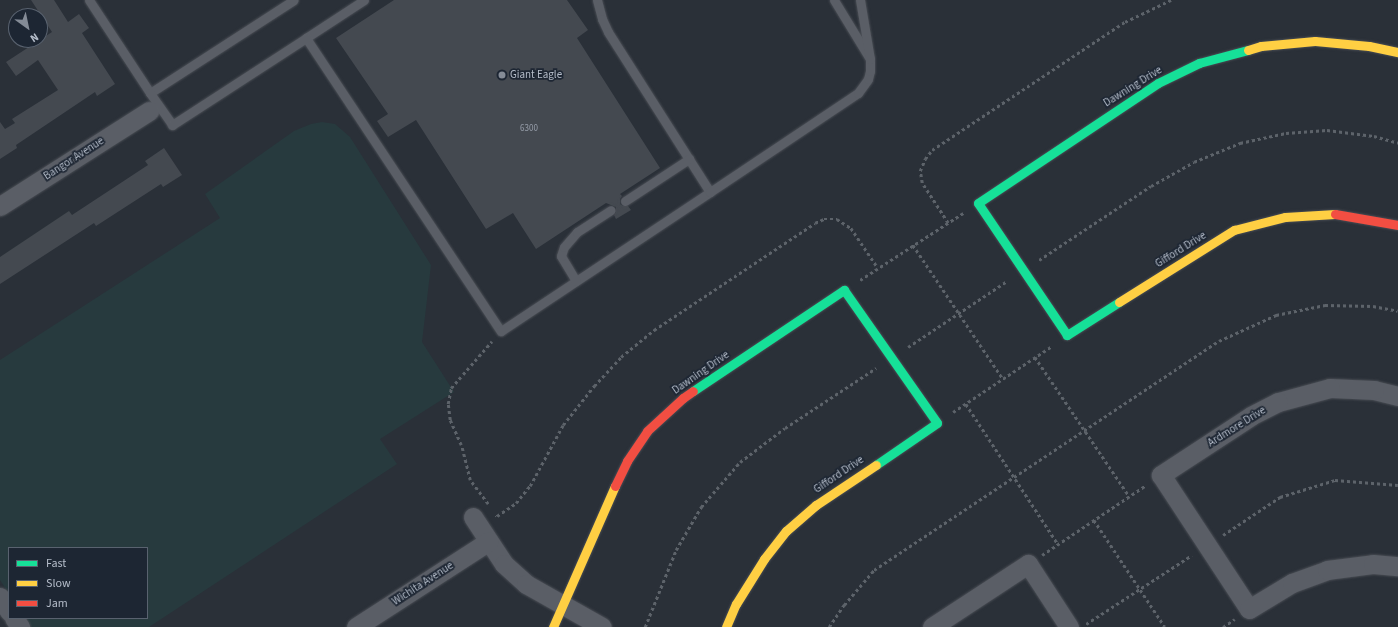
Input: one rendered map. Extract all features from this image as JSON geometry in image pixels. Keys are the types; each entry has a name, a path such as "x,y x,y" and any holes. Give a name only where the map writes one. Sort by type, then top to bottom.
{"street":[{"name":"Dawning Drive","path":"978,203 1158,83 1199,63 1261,46 1315,41 1369,46 1398,52"},
{"name":"Bangor Avenue","path":"0,206 149,102"},
{"path":"978,203 1023,267 1067,335"},
{"name":"Gifford Drive","path":"1067,335 1234,230 1285,217 1336,214 1398,225"},
{"name":"Dawning Drive","path":"553,627 627,461 648,431 683,398 844,290"},
{"path":"844,290 937,423"},
{"name":"Ardmore Drive","path":"1161,474 1251,416 1278,402 1330,388 1374,390 1398,396"},
{"name":"Gifford Drive","path":"726,627 736,604 764,559 786,531 816,505 937,423"},
{"path":"1161,474 1249,609 1292,583 1327,570 1373,564 1398,566"},
{"path":"472,517 504,564 526,584 602,627"},
{"name":"Wichita Avenue","path":"356,627 489,541"},
{"path":"932,627 1028,564 1069,627"},
{"path":"0,597 8,609"}],"lane":[{"path":"89,0 149,102 172,125 364,0"},
{"path":"149,102 294,0"},
{"path":"597,0 602,19 608,32 710,192"},
{"path":"834,0 870,58"},
{"path":"306,38 501,331 858,93 868,79 870,72 870,58 860,0"},
{"path":"625,201 689,159"},
{"path":"576,281 561,256 564,247 577,232 611,210"}],"path":[{"path":"948,223 922,183 920,171 925,159 932,150 1125,22 1171,0"},
{"path":"1037,261 1151,186 1194,162 1240,143 1286,133 1327,130 1374,136 1398,143"},
{"path":"844,290 978,203"},
{"path":"501,331 451,388 448,404 450,420 461,445 470,480 497,516 516,503 530,486 563,425 594,386 621,357 654,330 815,223 824,219 838,219 851,228 878,268"},
{"path":"913,246 1003,379"},
{"path":"907,347 1008,281"},
{"path":"829,627 844,605 874,570 1219,341 1276,314 1325,305 1373,306 1398,311"},
{"path":"937,423 1067,335"},
{"path":"1035,357 1129,496"},
{"path":"645,627 676,550 701,507 740,462 785,428 883,364"},
{"path":"966,404 1058,544"},
{"path":"1028,564 1161,474"},
{"path":"1082,627 1280,497 1335,480 1398,485"},
{"path":"1094,520 1166,627"}],"green space":[{"path":"322,122 335,124 350,137 431,265 422,342 454,392 380,439 397,464 149,627 31,627 26,619 148,619 148,547 8,547 8,592 0,580 0,360 220,218 205,194 294,131 311,124"}],"building":[{"path":"31,0 54,0 68,22 79,14 89,28 82,33 115,84 97,96 95,92 16,145 17,148 0,159 0,122 5,129 15,123 12,119 58,90 38,60 16,76 6,62 27,48 48,48 48,35 52,32 48,26 48,8 36,8"},
{"path":"394,0 567,0 588,30 577,38 660,168 620,194 622,196 620,199 620,204 623,206 628,206 631,210 616,219 614,215 616,212 616,207 606,203 536,249 513,213 486,229 416,120 388,137 377,121 388,114 336,38"},
{"path":"164,148 182,175 163,187 161,184 96,226 94,223 0,284 0,257 69,211 72,215 148,165 145,161"}],"traffic: fast":[{"path":"1119,302 1067,335 978,203 1158,83 1199,63 1248,50"},
{"path":"693,391 844,290 937,423 876,465"}],"traffic: slow":[{"path":"1248,50 1261,46 1315,41 1369,46 1398,52"},
{"path":"1119,302 1234,230 1285,217 1335,214"},
{"path":"726,627 736,604 764,559 786,531 816,505 876,465"},
{"path":"553,627 615,486"}],"traffic: jam":[{"path":"1335,214 1398,225"},
{"path":"615,486 627,461 647,431 683,398 693,391"}],"place":[{"name":"Giant Eagle","path":"502,75"}]}
